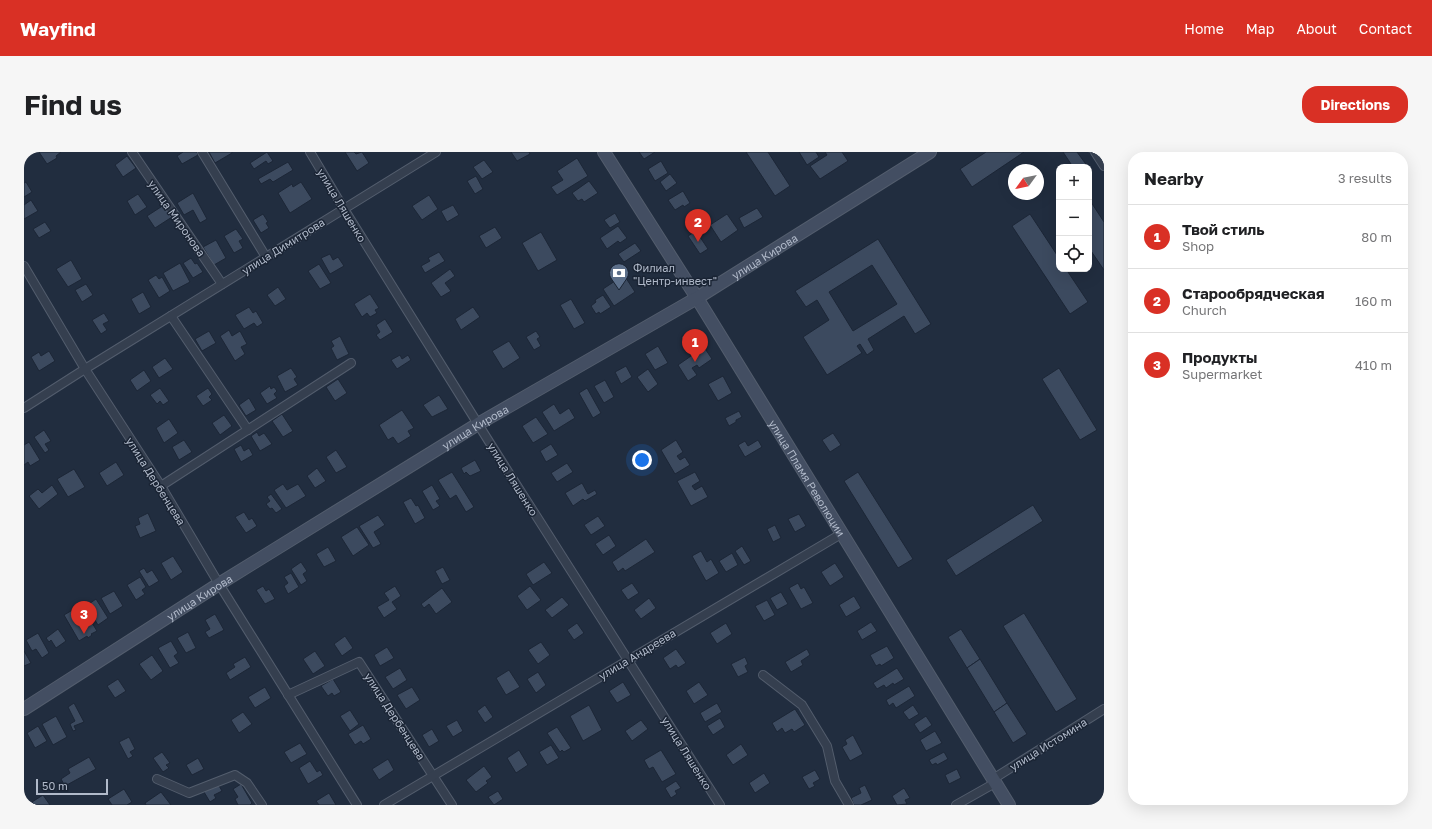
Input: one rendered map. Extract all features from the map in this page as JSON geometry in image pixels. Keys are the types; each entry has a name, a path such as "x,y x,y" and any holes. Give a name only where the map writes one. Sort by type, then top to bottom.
{"main road":[{"name":"улица Пламя Революции","path":"604,152 697,298 1009,805"},
{"name":"улица Кирова","path":"24,709 219,584 478,424 697,298 930,152"}],"street":[{"name":"улица Миронова","path":"132,152 222,284"},
{"path":"202,152 266,257"},
{"name":"улица Ляшенко","path":"310,152 478,424 720,805"},
{"name":"улица Димитрова","path":"24,408 436,152"},
{"path":"1095,152 1104,166"},
{"name":"улица Дербенцева","path":"24,266 85,369 161,486 219,584 357,805"},
{"path":"171,316 248,430"},
{"path":"161,486 351,363"},
{"name":"улица Андреева","path":"384,805 841,534"},
{"name":"улица Дербенцева","path":"288,695 360,662 433,776"},
{"path":"763,675 802,705 827,746 835,781 849,805"},
{"name":"улица Истомина","path":"956,805 1104,710"},
{"path":"157,779 189,793 235,775 247,783 262,805"},
{"path":"433,776 452,805"}],"building":[{"path":"39,152 61,152 56,156 57,158 47,164"},
{"path":"183,152 197,152 198,155 182,164 177,156"},
{"path":"209,152 232,152 232,153 215,163"},
{"path":"267,152 273,161 268,164 266,161 254,169 250,163"},
{"path":"345,152 354,152 356,154 362,152 369,163 357,171"},
{"path":"511,152 529,152 530,154 517,161"},
{"path":"639,152 655,152 644,159"},
{"path":"746,152 768,152 790,186 775,196"},
{"path":"799,152 816,152 819,157 807,165"},
{"path":"825,152 842,152 848,161 820,179 810,166 827,155"},
{"path":"986,152 1024,152 972,187 960,169"},
{"path":"1063,152 1077,152 1086,164 1071,164"},
{"path":"127,156 136,168 123,177 115,165"},
{"path":"577,158 588,176 557,195 551,187 563,180 557,171"},
{"path":"484,160 493,172 482,179 473,167"},
{"path":"661,161 668,173 655,181 648,169"},
{"path":"288,162 293,170 273,182 270,179 261,184 258,179"},
{"path":"670,174 677,183 666,191 660,182"},
{"path":"476,176 483,189 475,194 467,181"},
{"path":"589,181 598,193 584,202 582,199 578,201 572,193"},
{"path":"26,182 32,192 24,197 24,183"},
{"path":"301,182 312,199 290,213 278,193 292,184 293,187"},
{"path":"683,191 690,203 675,210 668,200"},
{"path":"193,193 207,219 200,223 193,210 184,215 177,203"},
{"path":"138,194 147,207 135,215 127,201"},
{"path":"429,195 438,209 422,220 412,206"},
{"path":"31,200 38,211 24,219 24,205"},
{"path":"1092,204 1104,222 1104,270 1092,252"},
{"path":"164,205 172,217 155,228 147,216"},
{"path":"453,205 459,215 447,222 441,211"},
{"path":"757,208 763,217 744,228 739,218"},
{"path":"615,213 620,222 610,228 604,220"},
{"path":"263,214 268,222 266,223 269,228 261,233 253,220"},
{"path":"727,214 738,230 721,242 710,225"},
{"path":"1030,214 1056,253 1056,272 1068,272 1088,302 1070,314 1012,226"},
{"path":"45,222 51,231 39,238 33,229"},
{"path":"618,226 627,238 620,243 618,241 607,249 600,238"},
{"path":"495,227 502,238 486,248 479,236"},
{"path":"236,229 243,239 239,241 243,248 234,253 224,236"},
{"path":"696,231 708,249 700,254 688,236"},
{"path":"541,232 557,260 538,271 522,243"},
{"path":"878,239 931,324 915,334 904,316 868,339 874,350 867,355 860,344 857,346 862,353 827,375 803,337 829,320 817,300 806,307 795,291","holes":["872,265 897,304 853,331 829,292"]},
{"path":"216,240 226,258 214,265 203,247"},
{"path":"635,243 641,251 624,262 618,254"},
{"path":"439,252 445,261 425,273 421,266 430,261 428,258"},
{"path":"330,254 333,260 338,257 344,266 330,274 321,258"},
{"path":"191,258 195,264 197,263 203,272 193,278 183,263"},
{"path":"71,260 82,279 68,287 56,269"},
{"path":"180,263 190,282 173,291 163,273"},
{"path":"319,264 331,283 320,289 308,271"},
{"path":"450,269 455,276 445,283 451,291 441,297 431,283"},
{"path":"156,275 159,279 162,277 170,291 159,298 148,280"},
{"name":"Филиал \"Центр-инвест\"","path":"624,275 635,292 614,306 603,289"},
{"path":"86,284 93,295 82,302 75,290"},
{"path":"278,287 286,299 275,306 267,295"},
{"path":"143,292 151,307 139,314 131,299"},
{"path":"370,294 379,308 375,310 377,313 370,317 367,313 362,317 354,304"},
{"path":"603,295 611,307 600,314 599,312 596,314 591,306 596,302 595,300"},
{"path":"571,299 585,323 574,329 560,305"},
{"path":"249,307 253,313 256,311 263,323 257,327 254,323 244,329 235,315"},
{"path":"473,307 480,317 461,330 455,319"},
{"path":"104,313 109,321 103,324 107,330 101,334 92,320"},
{"path":"385,319 393,332 380,340 376,335 380,332 376,325"},
{"path":"229,330 232,336 240,331 247,344 241,347 245,354 235,361 220,336"},
{"path":"692,330 699,342 697,344 699,347 693,351 690,346 687,347 681,337"},
{"path":"209,331 216,343 202,351 195,339"},
{"path":"536,331 540,337 537,339 541,346 534,350 526,337"},
{"path":"340,336 349,354 337,360 331,348 334,346 331,341"},
{"path":"509,341 520,358 503,369 492,351"},
{"path":"658,346 668,363 655,370 645,354"},
{"path":"704,347 712,359 699,368 697,365 692,368 697,375 688,381 678,365"},
{"path":"49,351 55,361 39,371 31,357 39,352 41,356"},
{"path":"400,355 402,359 408,355 411,360 397,369 391,360"},
{"path":"165,358 173,369 159,378 152,367"},
{"path":"626,366 632,377 621,384 615,372"},
{"path":"291,368 297,377 294,379 298,385 285,392 277,376"},
{"path":"1059,368 1097,430 1080,440 1042,379"},
{"path":"648,369 658,384 648,392 637,377"},
{"path":"144,370 151,381 137,391 130,380"},
{"path":"723,376 732,393 718,401 708,384"},
{"path":"338,379 347,393 335,401 326,387"},
{"path":"605,380 614,397 604,403 594,386"},
{"path":"270,386 271,389 274,387 277,391 274,394 277,398 267,404 260,393"},
{"path":"160,388 169,401 163,405 160,401 157,404 150,395"},
{"path":"208,388 212,394 209,397 212,400 203,406 196,396"},
{"path":"587,388 601,413 593,418 579,393"},
{"path":"439,395 448,409 432,417 423,405"},
{"path":"249,398 256,410 246,416 239,405"},
{"path":"554,404 560,414 569,408 575,418 554,431 542,412"},
{"path":"402,410 414,428 408,431 411,436 398,444 393,437 388,440 379,425"},
{"path":"739,411 742,417 729,426 725,418"},
{"path":"282,414 293,431 283,437 272,421"},
{"path":"224,415 232,426 220,435 212,423"},
{"path":"536,417 548,434 533,443 522,426"},
{"path":"169,419 178,433 164,443 156,428"},
{"path":"44,430 51,441 45,444 49,450 45,453 34,437"},
{"path":"257,432 259,436 264,433 272,444 260,451 251,436"},
{"path":"833,433 841,445 830,452 822,440"},
{"path":"184,440 192,452 179,460 172,447"},
{"path":"676,440 683,452 677,456 680,460 685,457 690,465 675,474 661,450"},
{"path":"758,440 762,447 745,457 738,445 745,441 748,446"},
{"path":"29,442 40,460 30,466 28,462 24,465 24,445"},
{"path":"551,444 558,455 546,462 540,451"},
{"path":"241,445 244,451 249,448 253,455 241,462 234,449"},
{"path":"336,450 347,467 336,473 326,457"},
{"path":"475,460 481,471 470,476 466,472 464,474 461,468"},
{"path":"116,462 124,475 107,486 99,473"},
{"path":"567,463 573,472 557,482 551,473"},
{"path":"317,468 326,481 315,488 307,476"},
{"path":"74,469 85,487 68,497 57,479"},
{"path":"452,472 474,507 466,512 456,495 450,499 438,480"},
{"path":"695,472 700,481 692,486 695,490 702,486 708,497 691,506 677,481"},
{"path":"858,472 913,559 898,568 844,481"},
{"path":"582,483 588,494 595,490 597,494 585,501 583,499 573,506 565,493"},
{"path":"283,484 287,490 298,484 306,496 286,508 274,490"},
{"path":"52,485 58,494 39,509 29,496 38,489 42,493"},
{"path":"432,485 440,499 436,501 440,506 433,510 422,491"},
{"path":"271,494 282,509 276,513 266,504 270,501 267,497"},
{"path":"411,498 416,506 418,505 425,518 415,524 403,502"},
{"path":"1033,505 1043,521 956,576 946,560"},
{"path":"244,512 249,520 252,518 257,526 246,533 235,517"},
{"path":"148,513 156,531 140,538 135,526 140,524 138,518"},
{"path":"799,514 806,526 795,532 788,519"},
{"path":"378,515 385,525 374,532 381,544 373,548 359,526"},
{"path":"598,516 605,526 591,535 584,525"},
{"path":"775,525 781,538 773,542 767,529"},
{"path":"357,527 369,545 353,556 341,537"},
{"path":"609,535 616,546 603,555 595,544"},
{"path":"646,539 655,552 625,571 623,568 618,572 612,562"},
{"path":"742,546 751,561 744,565 735,551"},
{"path":"328,547 336,561 324,567 316,554"},
{"path":"701,551 707,562 711,559 719,573 706,581 692,556"},
{"path":"732,553 738,565 726,572 719,561"},
{"path":"173,556 183,572 171,580 161,563"},
{"path":"301,562 307,571 303,574 307,581 301,585 291,569"},
{"path":"544,562 552,573 533,585 526,574"},
{"path":"835,563 844,577 830,586 821,572"},
{"path":"443,567 450,580 442,584 435,571"},
{"path":"144,568 147,573 152,570 159,581 149,587 139,571"},
{"path":"291,573 299,587 288,594 284,586 288,583 284,577"},
{"path":"140,577 146,587 142,590 145,594 136,600 127,585"},
{"path":"632,583 639,593 628,600 621,590"},
{"path":"798,583 801,589 804,587 813,603 801,609 789,588"},
{"path":"263,586 266,591 269,589 275,599 265,604 256,590"},
{"path":"395,586 401,596 392,602 397,609 384,618 377,607 389,600 384,593"},
{"path":"530,586 541,600 527,610 517,596"},
{"path":"442,588 452,602 436,614 429,604 424,608 421,604"},
{"path":"114,591 123,606 110,614 101,598"},
{"path":"781,592 788,604 777,610 770,598"},
{"path":"854,596 861,608 846,617 839,605"},
{"path":"562,597 569,605 552,618 545,610"},
{"path":"649,598 656,608 641,619 634,610"},
{"path":"96,599 108,618 98,625 86,606"},
{"path":"767,600 775,615 764,621 755,606"},
{"path":"81,605 97,631 91,634 92,635 88,638 87,636 79,641 64,615"},
{"path":"1024,613 1077,699 1056,712 1003,626"},
{"path":"215,614 224,630 209,638 205,632 210,629 205,620"},
{"path":"871,622 877,631 862,640 857,631"},
{"path":"577,623 584,633 574,640 567,630"},
{"path":"726,623 732,634 717,644 710,633"},
{"path":"58,629 66,641 56,648 51,640 49,642 46,638"},
{"path":"961,629 980,659 967,668 948,637"},
{"path":"188,632 196,648 186,653 177,638"},
{"path":"38,633 49,653 42,658 36,649 32,651 26,640"},
{"path":"345,636 353,648 342,656 334,644"},
{"path":"171,641 178,653 174,656 179,663 170,668 158,648"},
{"path":"541,642 550,655 538,664 528,650"},
{"path":"887,646 894,658 881,666 880,664 876,666 870,655"},
{"path":"387,647 394,658 380,666 374,655"},
{"path":"676,649 686,663 678,668 676,665 670,669 663,658"},
{"path":"807,649 810,655 801,661 803,665 791,672 785,662"},
{"path":"24,651 31,663 24,666"},
{"path":"315,651 325,666 313,674 303,659"},
{"path":"152,655 163,671 151,680 139,664"},
{"path":"245,657 251,667 230,680 226,673 235,667 233,664"},
{"path":"745,657 748,664 745,666 748,672 738,677 731,664"},
{"path":"980,659 1007,703 994,712 967,668"},
{"path":"400,668 407,680 393,689 385,677"},
{"path":"897,668 904,679 894,685 893,683 886,688 884,685 877,689 873,683"},
{"path":"509,670 520,687 506,695 496,678"},
{"path":"538,672 546,685 536,693 527,679"},
{"path":"118,679 126,691 115,698 107,686"},
{"path":"333,679 341,692 334,696 332,693 328,696 321,686"},
{"path":"623,682 631,695 617,703 609,691"},
{"path":"699,682 708,695 694,704 686,691"},
{"path":"909,686 915,696 896,708 893,703 889,706 886,700"},
{"path":"265,687 271,698 255,708 248,697"},
{"path":"412,687 420,700 406,709 397,695"},
{"path":"74,703 84,722 74,726 76,730 73,731 70,724 75,721 68,707"},
{"path":"717,703 722,712 705,722 700,713"},
{"path":"1007,703 1027,734 1013,743 994,712"},
{"path":"485,705 493,717 485,723 477,711"},
{"path":"589,705 602,730 583,741 570,716"},
{"path":"913,705 919,714 909,720 903,712"},
{"path":"795,709 805,725 794,732 792,729 785,733 782,728 777,732 772,723"},
{"path":"350,710 359,724 350,731 340,716"},
{"path":"243,712 252,724 239,733 231,720"},
{"path":"56,716 67,737 53,745 42,724"},
{"path":"926,716 932,725 920,733 914,724"},
{"path":"720,718 725,727 713,735 707,726"},
{"path":"457,720 463,731 453,737 446,726"},
{"path":"641,720 648,729 632,741 625,731"},
{"path":"363,725 371,739 363,744 361,741 355,745 348,734"},
{"path":"38,726 47,741 35,748 27,733"},
{"path":"557,727 571,748 564,752 562,750 560,752 547,733"},
{"path":"432,729 439,741 429,747 422,735"},
{"path":"935,731 942,743 926,751 920,740"},
{"path":"853,735 863,754 850,761 842,747 847,744 845,740"},
{"path":"129,737 135,749 130,752 133,756 128,759 119,742"},
{"path":"300,743 307,754 291,763 284,752"},
{"path":"741,744 748,755 733,765 726,755"},
{"path":"551,745 559,758 547,765 539,752"},
{"path":"519,750 528,765 516,773 507,758"},
{"path":"661,750 676,774 662,782 653,767 649,769 644,760"},
{"path":"162,752 170,763 166,765 169,768 163,772 153,758"},
{"path":"944,752 948,759 937,765 936,763 932,765 929,760"},
{"path":"89,757 96,769 65,786 61,779 70,773 68,769"},
{"path":"198,758 204,769 192,775 186,765"},
{"path":"388,759 394,770 379,780 372,769"},
{"path":"310,761 317,772 320,770 323,775 308,784 299,768"},
{"path":"484,766 492,777 486,781 488,783 476,792 466,780"},
{"path":"957,769 961,778 949,784 945,775"},
{"path":"815,770 820,779 813,783 815,786 809,789 802,777"},
{"path":"764,773 770,783 755,793 749,783"},
{"path":"676,781 681,788 675,791 677,794 671,798 665,788"},
{"path":"218,784 222,791 214,795 216,798 210,802 204,792"},
{"path":"241,784 252,803 250,805 238,805 235,799 238,797 233,789"},
{"path":"865,785 872,800 861,805 854,805 851,798 861,793 859,788"},
{"path":"904,788 910,798 905,800 907,804 897,805 892,796"},
{"path":"124,789 132,802 127,805 112,805 108,799"},
{"path":"498,791 503,799 494,805 488,797"},
{"path":"161,792 171,805 146,805 145,803"},
{"path":"329,793 336,805 319,805 316,801"},
{"path":"43,795 50,805 34,805 32,802"}],"place":[{"name":"Старообрядческая","path":"698,242"},
{"name":"Филиал \"Центр-инвест\"","path":"619,290"},
{"name":"Твой стиль","path":"695,362"},
{"name":"Продукты","path":"84,634"}]}
